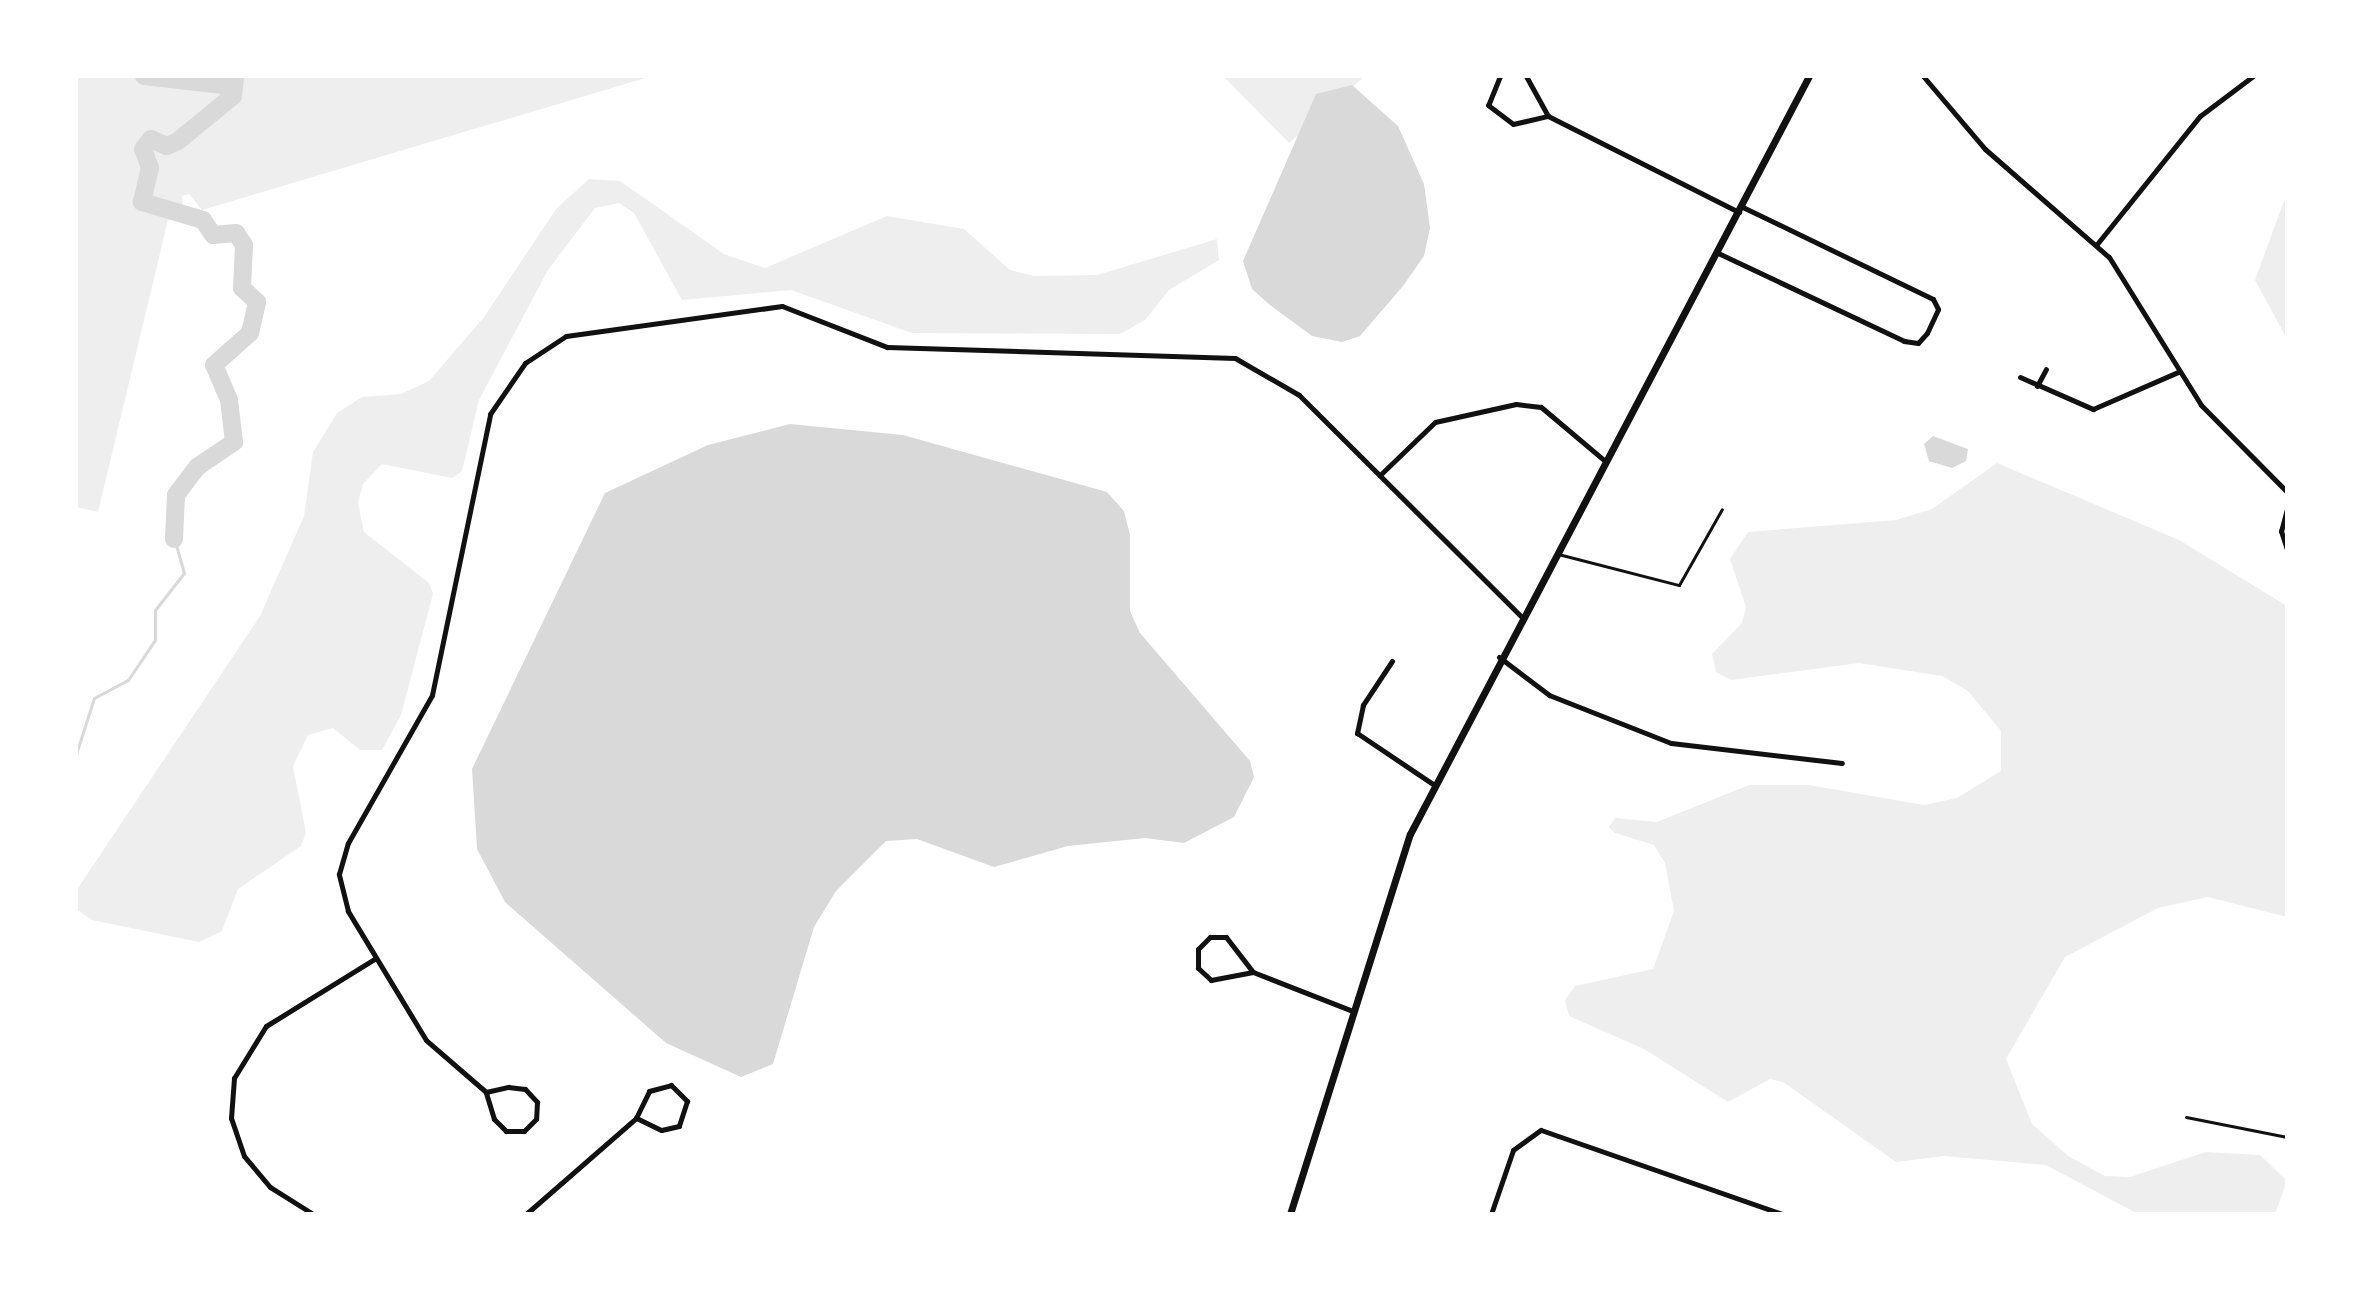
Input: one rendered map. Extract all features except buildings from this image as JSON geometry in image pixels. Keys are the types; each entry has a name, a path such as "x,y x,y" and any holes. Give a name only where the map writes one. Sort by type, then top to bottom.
{"main road":[{"path":"1290,1214 1400,855 1499,657 1742,210 1809,76"}],"street":[{"path":"1500,76 1488,96 1496,117 1513,124 1548,116"},
{"path":"1526,76 1548,116 1933,299 1938,309 1927,333 1918,343 1904,341 1718,253"},
{"path":"1923,76 1985,149 2097,244 2178,372 2228,438 2287,492"},
{"path":"2097,244 2200,116 2253,76"},
{"path":"486,1092 529,1091 538,1106 534,1123 520,1132 502,1129 486,1092 434,1049 376,958 341,893 341,863 430,704 490,414 525,363 566,336 782,306 887,347 1216,354 1285,383 1521,616"},
{"path":"2037,386 2046,369"},
{"path":"2020,377 2093,409 2178,372"},
{"path":"1380,475 1435,422 1516,404 1541,407 1604,460"},
{"path":"2287,509 2281,526 2287,549"},
{"path":"1499,657 1549,695 1671,743 1842,763"},
{"path":"1392,661 1357,718 1357,733 1433,784"},
{"path":"1253,972 1211,980 1198,968 1198,949 1210,937 1226,937 1253,972 1350,1010"},
{"path":"313,1214 270,1187 244,1156 231,1118 234,1078 266,1026 376,958"},
{"path":"526,1214 636,1118 656,1086 671,1085 686,1098 686,1117 672,1129 636,1118"},
{"path":"1491,1214 1513,1150 1541,1130 1782,1214"}],"lane":[{"path":"1555,552 1679,585 1722,509"},
{"path":"2186,1117 2287,1137"}],"shaded area":[{"path":"76,76 652,76 202,210 189,194 182,196 183,211 168,220 98,512 76,507"},
{"path":"1223,76 1365,76 1289,143"},
{"path":"1352,85 1398,126 1424,184 1430,228 1424,256 1403,286 1360,336 1342,342 1312,336 1270,305 1252,289 1243,261 1316,94"},
{"path":"589,179 620,181 724,254 765,268 887,216 964,229 1010,270 1034,276 1097,275 1217,239 1219,260 1169,290 1145,320 1120,334 912,333 791,290 682,300 634,213 619,203 595,208 548,270 479,400 462,471 452,478 382,464 363,484 358,503 364,532 429,583 433,594 401,715 382,750 360,750 333,728 308,735 293,766 306,833 301,846 238,889 222,931 199,942 92,920 76,909 76,891 260,616 304,516 313,452 337,413 362,397 401,394 429,381 484,317 556,209"},
{"path":"2287,193 2287,339 2255,280"},
{"path":"790,424 903,435 1107,492 1124,511 1130,535 1130,611 1140,633 1250,761 1254,777 1234,817 1184,843 1145,838 1068,846 994,867 917,839 886,841 836,891 814,927 773,1064 741,1077 666,1043 505,902 477,849 472,769 605,493 708,445"},
{"path":"1933,436 1968,449 1966,461 1952,468 1929,461 1924,444"},
{"path":"1997,463 2179,540 2287,606 2287,917 2208,897 2158,908 2065,957 2006,1059 2032,1124 2068,1156 2105,1176 2130,1177 2206,1152 2260,1155 2287,1181 2275,1214 2138,1214 2046,1165 1944,1156 1896,1162 1783,1082 1770,1079 1728,1102 1644,1049 1569,1016 1565,1000 1575,986 1653,969 1674,911 1665,863 1654,845 1615,833 1609,827 1615,818 1657,822 1749,785 1809,785 1924,805 1957,798 2001,771 2001,731 1968,691 1942,676 1859,663 1731,680 1716,672 1712,654 1742,623 1746,607 1730,559 1748,532 1896,520 1932,509"}],"waterway":[{"path":"144,76 231,86"},
{"path":"174,539 176,495 197,467 234,442 229,400 214,365 250,333 257,302 242,288 244,245 236,233 213,235 203,220 142,202 150,168 143,149 151,139 167,146 178,141 233,96 235,76"},
{"path":"76,754 94,698 128,680 155,640 155,610 184,573 174,539"}]}
